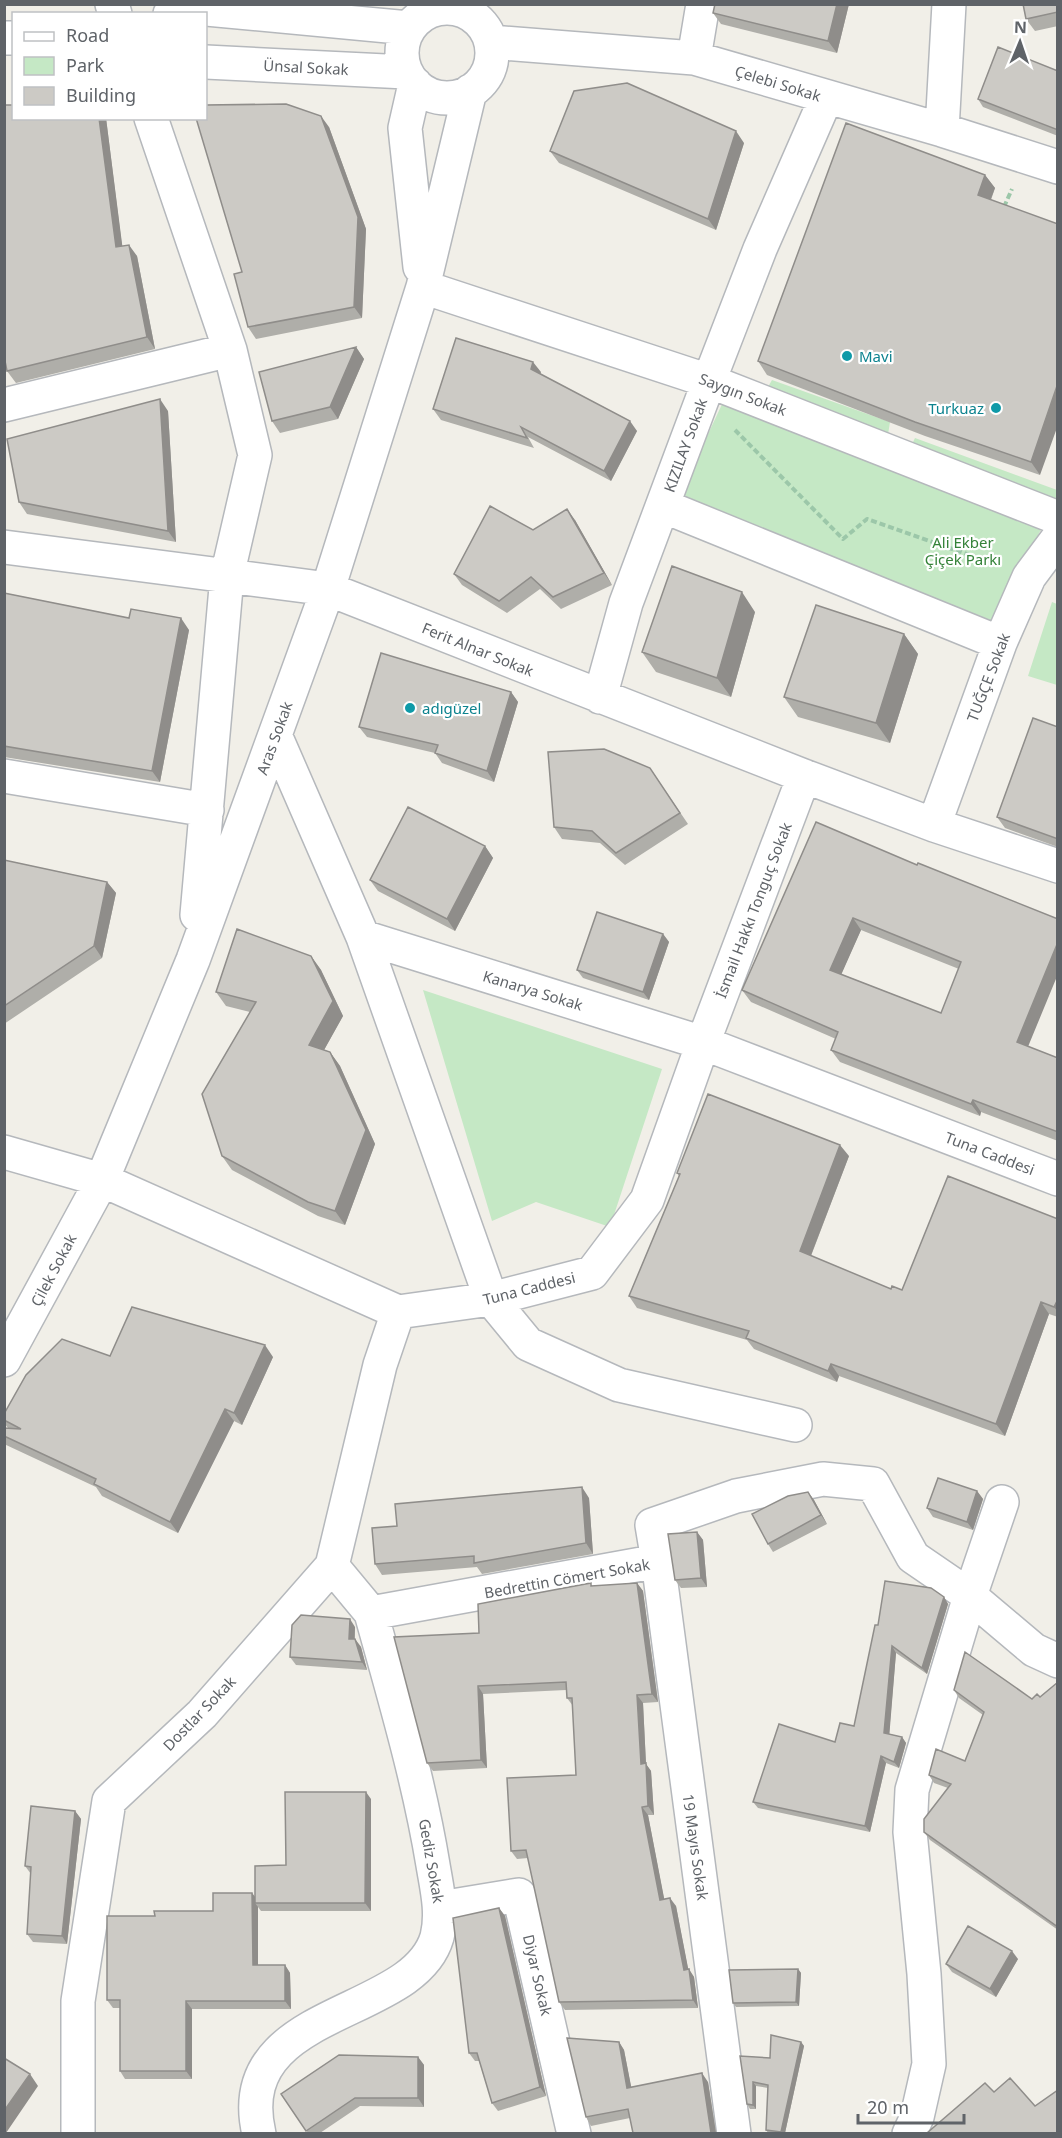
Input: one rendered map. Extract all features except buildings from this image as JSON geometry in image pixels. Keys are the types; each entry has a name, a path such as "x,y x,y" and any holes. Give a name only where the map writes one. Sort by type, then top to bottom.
{"street":[{"path":"694,58 703,4"},
{"path":"942,130 949,4"},
{"path":"449,6 475,18 485,28 492,56 489,69 481,82 470,91 457,96 443,97 428,93 411,78 402,57 403,42 409,28 420,17 449,6"},
{"path":"174,12 185,7 409,28"},
{"name":"Çelebi Sokak","path":"490,42 694,58 1026,155 1058,167"},
{"name":"Ünsal Sokak","path":"207,62 411,78"},
{"path":"411,78 405,128 423,287"},
{"name":"Aras Sokak","path":"102,1180 193,960 328,589 423,287 470,91"},
{"name":"KIZILAY Sokak","path":"600,697 626,603 709,381 760,249 826,98"},
{"path":"152,120 230,350 255,456 227,576 193,960"},
{"name":"Saygın Sokak","path":"423,287 709,381 1058,518"},
{"path":"4,405 230,350"},
{"path":"663,506 1000,643"},
{"name":"TUĞÇE Sokak","path":"934,825 1000,643 1029,577 1058,538"},
{"name":"Ferit Alnar Sokak","path":"4,547 328,589 804,776 934,825 1058,866"},
{"path":"275,735 363,937 491,1299 528,1344 619,1385 795,1425"},
{"path":"4,776 207,810"},
{"name":"İsmail Hakkı Tonguç Sokak","path":"703,1044 804,776"},
{"name":"Kanarya Sokak","path":"363,937 703,1044"},
{"name":"Tuna Caddesi","path":"398,1312 491,1299 592,1273 647,1200 703,1044 1058,1179"},
{"path":"4,1152 102,1180 398,1312"},
{"name":"Çilek Sokak","path":"4,1360 102,1180"},
{"name":"Dostlar Sokak","path":"78,2133 78,2001 110,1801 202,1714 332,1566 380,1365 398,1312"},
{"name":"Bedrettin Cömert Sokak","path":"371,1612 658,1561 652,1525 736,1496 823,1479 873,1484 913,1557 970,1596 1034,1650 1058,1661"},
{"path":"909,2133 917,2117 929,2064 924,1974 910,1832 912,1790 970,1596 1002,1502"},
{"name":"19 Mayıs Sokak","path":"658,1561 734,2133"},
{"path":"332,1566 371,1612"},
{"name":"Gediz Sokak","path":"259,2133 256,2108 260,2086 276,2054 305,2031 402,1981 417,1969 436,1940 440,1908 428,1831 371,1612"},
{"name":"Diyar Sokak","path":"440,1908 519,1895 574,2133"}],"path":[{"path":"1004,208 1026,155"},
{"path":"735,430 843,538 867,519 1029,577"}],"green space":[{"path":"772,380 890,422 887,441 764,394"},
{"name":"Ali Ekber Çiçek Parkı","path":"724,400 1044,523 995,623 678,498"},
{"path":"915,438 1057,490 1057,505 908,452"},
{"path":"1052,602 1057,604 1057,685 1028,676"},
{"path":"423,990 662,1069 610,1227 536,1202 492,1221"}],"place":[{"name":"Mavi","path":"847,356"},
{"name":"Turkuaz","path":"996,408"},
{"name":"adıgüzel","path":"410,708"}]}
